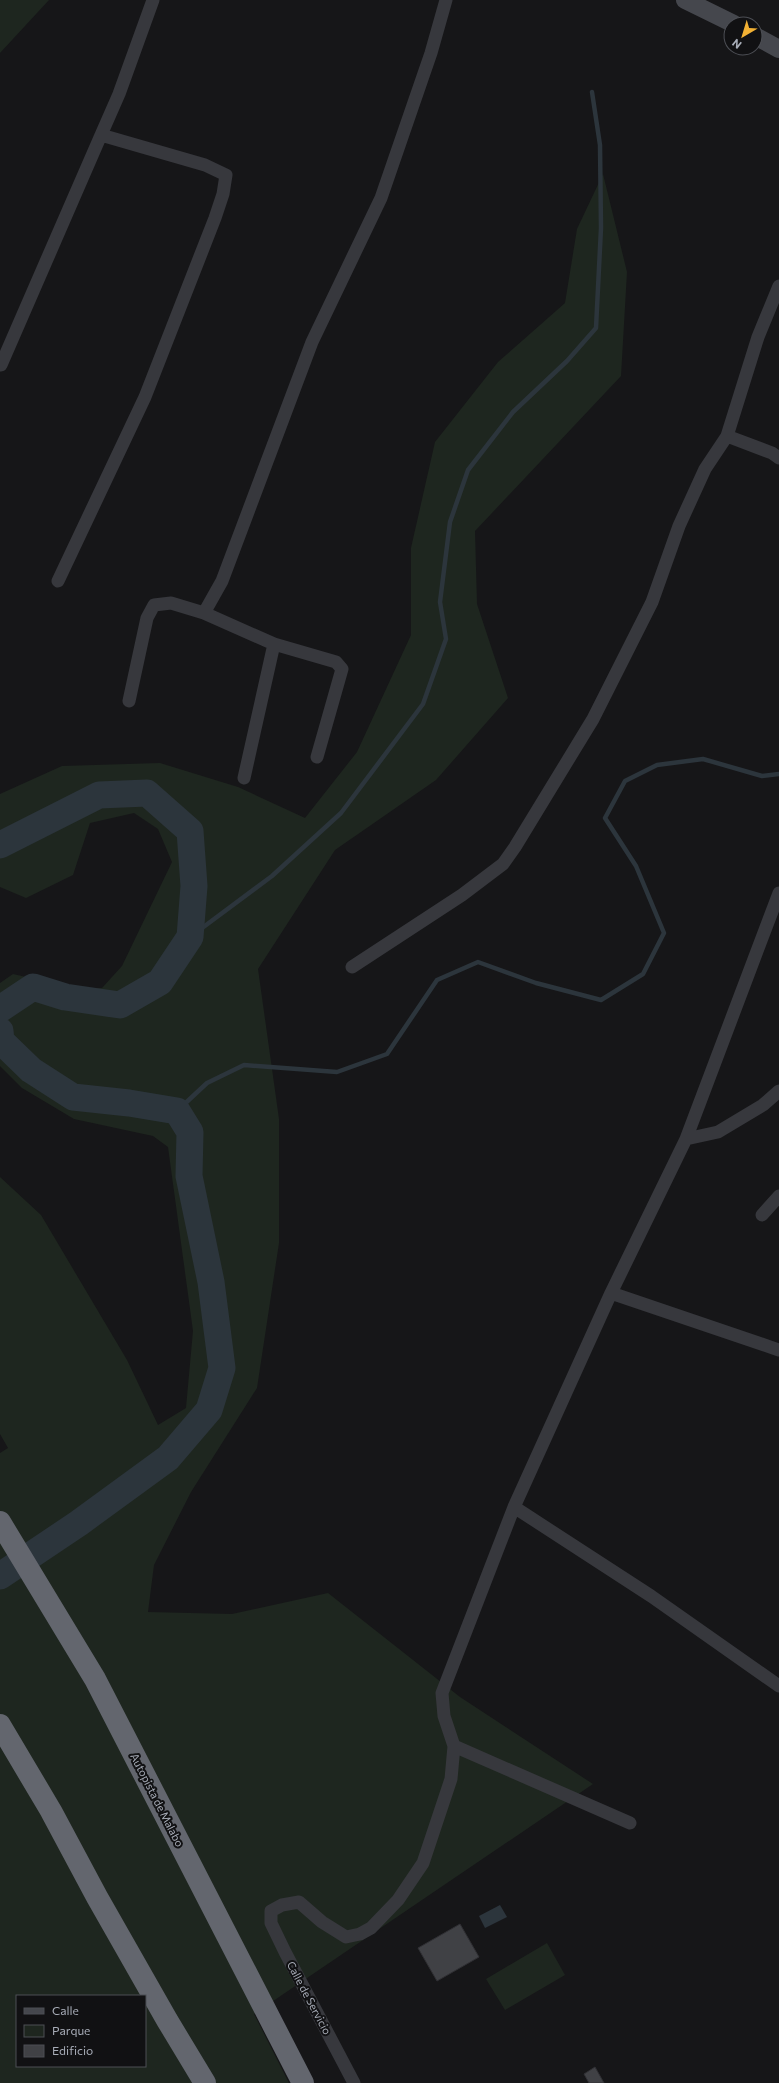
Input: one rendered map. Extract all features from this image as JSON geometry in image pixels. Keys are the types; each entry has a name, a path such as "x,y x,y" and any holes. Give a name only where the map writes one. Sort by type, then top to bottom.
{"highway":[{"name":"Autopista de Malabo","path":"0,1522 95,1679 303,2083"},
{"path":"3,1731 51,1811 97,1897 167,2020 205,2083"}],"street":[{"path":"0,365 119,94 153,0"},
{"path":"204,613 222,581 312,342 381,198 431,53 446,0"},
{"path":"685,0 723,19"},
{"path":"763,40 779,49"},
{"path":"58,581 145,397 216,218 223,194 226,176 205,165 101,135"},
{"path":"352,967 462,895 503,864 515,847 593,719 652,602 686,511 705,469 727,436 758,337 779,286"},
{"path":"727,436 772,453 779,458"},
{"path":"129,701 147,618 154,604 171,603 204,613 274,644 336,662 342,669 317,758"},
{"path":"244,778 274,644"},
{"path":"630,1823 454,1746 444,1716 442,1693 514,1507 611,1293 686,1139 779,893"},
{"path":"686,1139 718,1132 762,1105 779,1091"},
{"path":"762,1215 779,1196"},
{"path":"611,1293 779,1350"},
{"path":"514,1507 651,1596 779,1686"},
{"name":"Calle de Servicio","path":"354,2083 271,1923 271,1911 282,1905 299,1902 322,1922 346,1937 360,1934 371,1928 398,1900 423,1863 451,1779 454,1746"}],"green space":[{"path":"0,0 49,0 0,53"},
{"path":"603,174 627,272 621,376 475,531 477,604 508,698 436,780 335,850 258,969 279,1119 279,1243 257,1388 191,1492 154,1565 148,1612 232,1614 328,1593 460,1697 593,1784 254,2014 289,2083 0,2083 0,1453 8,1448 0,1434 0,1177 41,1215 127,1360 158,1425 186,1408 193,1331 168,1147 153,1136 74,1119 22,1088 0,1066 0,983 13,974 78,989 102,988 122,966 172,862 158,829 134,813 90,823 73,875 26,898 0,887 0,794 62,766 160,763 238,787 305,818 357,752 411,635 411,548 435,442 498,362 565,303 577,229"},
{"path":"547,1943 565,1975 505,2010 486,1979"}],"shaded area":[{"path":"500,1905 507,1917 485,1928 479,1916"}],"building":[{"path":"460,1924 479,1957 437,1981 418,1948"},
{"path":"595,2067 604,2083 589,2083 584,2074"}],"waterway":[{"path":"190,937 272,876 341,813 423,704 446,639 440,602 450,522 468,470 513,412 567,361 596,328 601,228 600,145 592,92"},
{"path":"177,1111 207,1083 244,1065 337,1072 387,1054 437,980 478,962 536,983 601,1000 643,974 664,933 636,866 605,818 625,781 657,765 703,759 762,776 779,774"},
{"path":"0,845 99,795 147,793 190,831 194,886 190,937 160,982 120,1005 65,997 33,987 0,1009"},
{"path":"0,1031 1,1041 31,1070 73,1097 129,1103 177,1111 190,1132 189,1176 211,1282 222,1368 209,1410 168,1458 79,1523 0,1576"}]}
